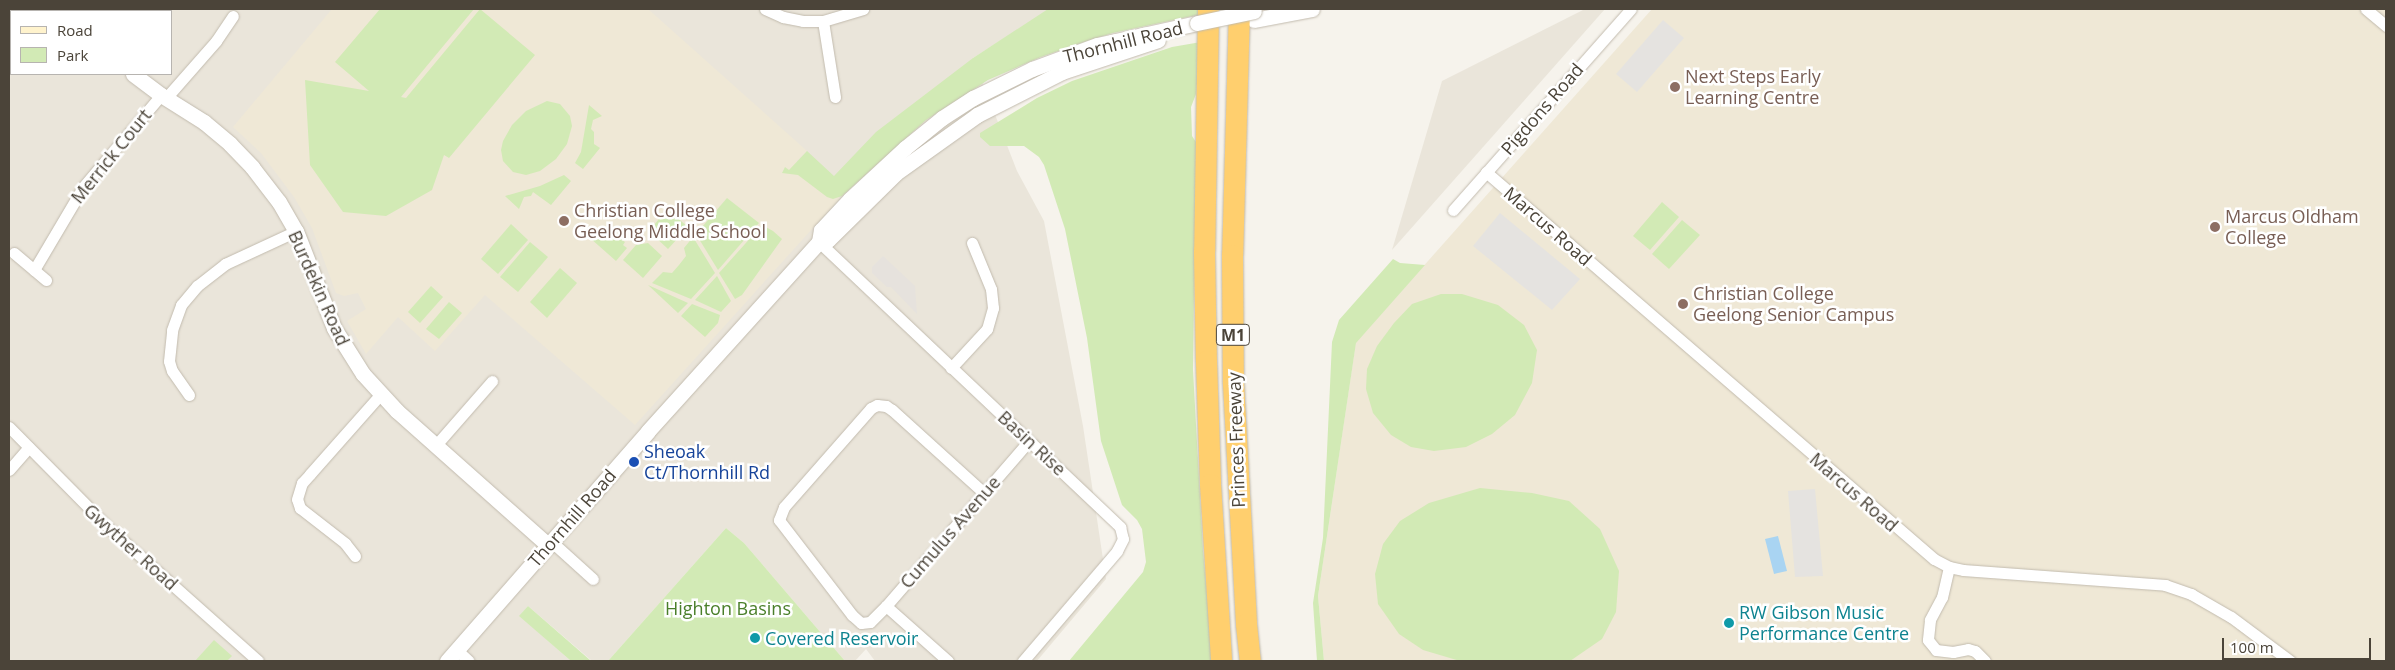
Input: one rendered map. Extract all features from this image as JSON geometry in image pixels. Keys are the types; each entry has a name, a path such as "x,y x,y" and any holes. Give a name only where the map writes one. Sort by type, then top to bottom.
{"highway":[{"name":"Princes Freeway","path":"1250,661 1245,605 1233,383 1232,255 1254,12"},
{"name":"Princes Freeway","path":"1201,21 1205,352 1210,484 1221,661"}],"street":[{"path":"765,9 803,21 823,22 863,9"},
{"path":"1254,12 1312,9"},
{"name":"Pigdons Road","path":"1453,210 1631,9"},
{"path":"2366,9 2386,26"},
{"name":"Thornhill Road","path":"452,656 648,431 819,242 828,240 896,173 950,133 996,104 1075,66 1130,48 1201,21 1254,12"},
{"name":"Merrick Court","path":"34,270 84,187 106,157 216,41 233,16"},
{"path":"823,22 835,98"},
{"name":"Burdekin Road","path":"134,75 163,97 204,122 230,144 267,185 296,232 334,328 347,351 380,395 550,544"},
{"name":"Marcus Road","path":"1486,172 1912,542 1934,559 1949,568 2165,584 2191,594 2231,617 2290,661"},
{"path":"189,395 172,371 169,361 172,330 181,305 197,286 225,264 296,232"},
{"name":"Basin Rise","path":"819,242 1120,527 1123,533 1117,551 1023,661"},
{"path":"951,368 987,329 992,313 991,289 972,243"},
{"path":"14,253 46,280"},
{"path":"436,445 492,381"},
{"path":"355,556 345,543 300,508 297,499 302,483 380,395"},
{"name":"Cumulus Avenue","path":"984,493 892,410 878,405 871,408 784,507 779,520 852,615 861,622 870,622 886,606 984,493 1029,441"},
{"name":"Gwyther Road","path":"9,427 112,530 258,661"},
{"path":"9,470 29,447"},
{"path":"550,544 594,579"},
{"path":"1949,568 1942,597 1930,620 1928,640 1936,650 1953,652 1975,651 1985,661"},
{"path":"886,606 948,661"},
{"path":"452,656 469,661"}],"shaded area":[{"path":"9,9 1050,9 973,58 1017,171 1044,221 1083,426 1106,579 1037,661 875,661 866,649 855,661 845,661 744,543 726,528 608,661 592,661 528,606 520,616 571,661 9,661"},
{"name":"Christian College Geelong Middle School","path":"332,9 648,9 807,151 797,161 840,198 635,425 485,295 435,351 398,317 366,354 347,321 366,309 358,293 344,296 336,293 312,228 294,197 261,153 233,127"},
{"path":"1585,9 1605,9 1392,250 1442,81"},
{"path":"1652,9 2386,9 2386,661 1324,661 1318,596 1356,342"},
{"path":"1663,20 1684,38 1637,92 1616,74"},
{"path":"1500,213 1580,279 1552,310 1473,246"},
{"path":"883,256 915,286 917,314 891,287 887,287 872,273 872,267"},
{"path":"1815,489 1823,576 1795,577 1788,491"}],"green space":[{"path":"380,9 474,9 401,97 406,98 480,9 535,55 449,158 444,155 432,190 386,216 343,212 310,165 305,80 369,91 335,62"},
{"path":"1048,9 1202,9 1202,14 1113,33 1041,57 988,80 926,120 842,196 833,199 827,197 798,175 782,173 785,167 789,170 807,151 834,176 876,132 973,58"},
{"path":"1201,42 1196,94 1191,107 1192,136 1196,142 1193,370 1203,551 1213,661 1069,661 1143,572 1146,562 1142,529 1137,520 1122,505 1101,441 1087,338 1065,229 1044,165 1039,157 1024,146 990,146 980,137 980,133 1037,98 1072,81 1172,47"},
{"path":"547,101 560,104 570,116 572,126 567,144 556,159 540,171 526,175 513,172 503,161 501,150 503,141 512,125 526,111"},
{"path":"589,105 602,116 593,120 591,129 594,132 594,144 600,148 583,169 575,163 581,152"},
{"path":"564,175 571,181 551,205 533,192 531,196 524,197 519,209 505,196 540,186"},
{"path":"727,198 759,223 718,270 696,234"},
{"path":"1662,202 1679,217 1650,250 1633,236"},
{"path":"667,209 688,227 668,249 654,236 654,225"},
{"path":"1682,220 1700,235 1669,269 1652,254"},
{"path":"511,224 528,240 498,274 481,259"},
{"path":"762,225 782,239 742,295 735,299 719,273"},
{"path":"597,231 618,237 625,242 623,245 627,248 616,261 590,238"},
{"path":"693,237 715,273 691,299 652,283 663,272 672,273 686,256 684,248"},
{"path":"530,242 548,257 518,292 500,277"},
{"path":"648,243 662,256 643,278 623,260 636,245"},
{"path":"1393,259 1400,263 1425,265 1356,343 1318,596 1324,661 1317,661 1313,603 1323,538 1332,342 1339,320"},
{"path":"560,268 577,283 547,318 530,302"},
{"path":"717,276 731,301 721,312 695,300"},
{"path":"648,285 688,303 678,313"},
{"path":"431,286 443,297 420,323 408,312"},
{"path":"1441,294 1462,294 1498,305 1524,325 1537,350 1532,383 1515,415 1492,434 1466,447 1434,451 1411,447 1391,435 1373,413 1366,389 1367,369 1377,346 1394,323 1412,304"},
{"path":"449,302 462,313 439,339 426,329"},
{"path":"692,304 720,315 718,323 705,337 681,316"},
{"path":"1480,488 1532,493 1569,501 1600,529 1619,571 1616,612 1602,639 1570,661 1460,661 1423,650 1399,634 1378,604 1375,574 1383,544 1400,521 1429,503"},
{"name":"Highton Basins","path":"726,528 744,543 845,661 608,661"},
{"path":"528,606 592,661 571,661 519,616"},
{"path":"214,640 232,656 227,661 195,661"}],"water":[{"path":"1778,536 1787,571 1774,574 1765,539"}],"place":[{"name":"Next Steps Early Learning Centre","path":"1675,87"},
{"name":"Christian College Geelong Middle School","path":"564,221"},
{"name":"Marcus Oldham College","path":"2215,227"},
{"name":"Christian College Geelong Senior Campus","path":"1683,304"},
{"name":"Sheoak Ct/Thornhill Rd","path":"634,462"},
{"name":"RW Gibson Music Performance Centre","path":"1729,623"},
{"name":"Covered Reservoir","path":"755,638"}]}
